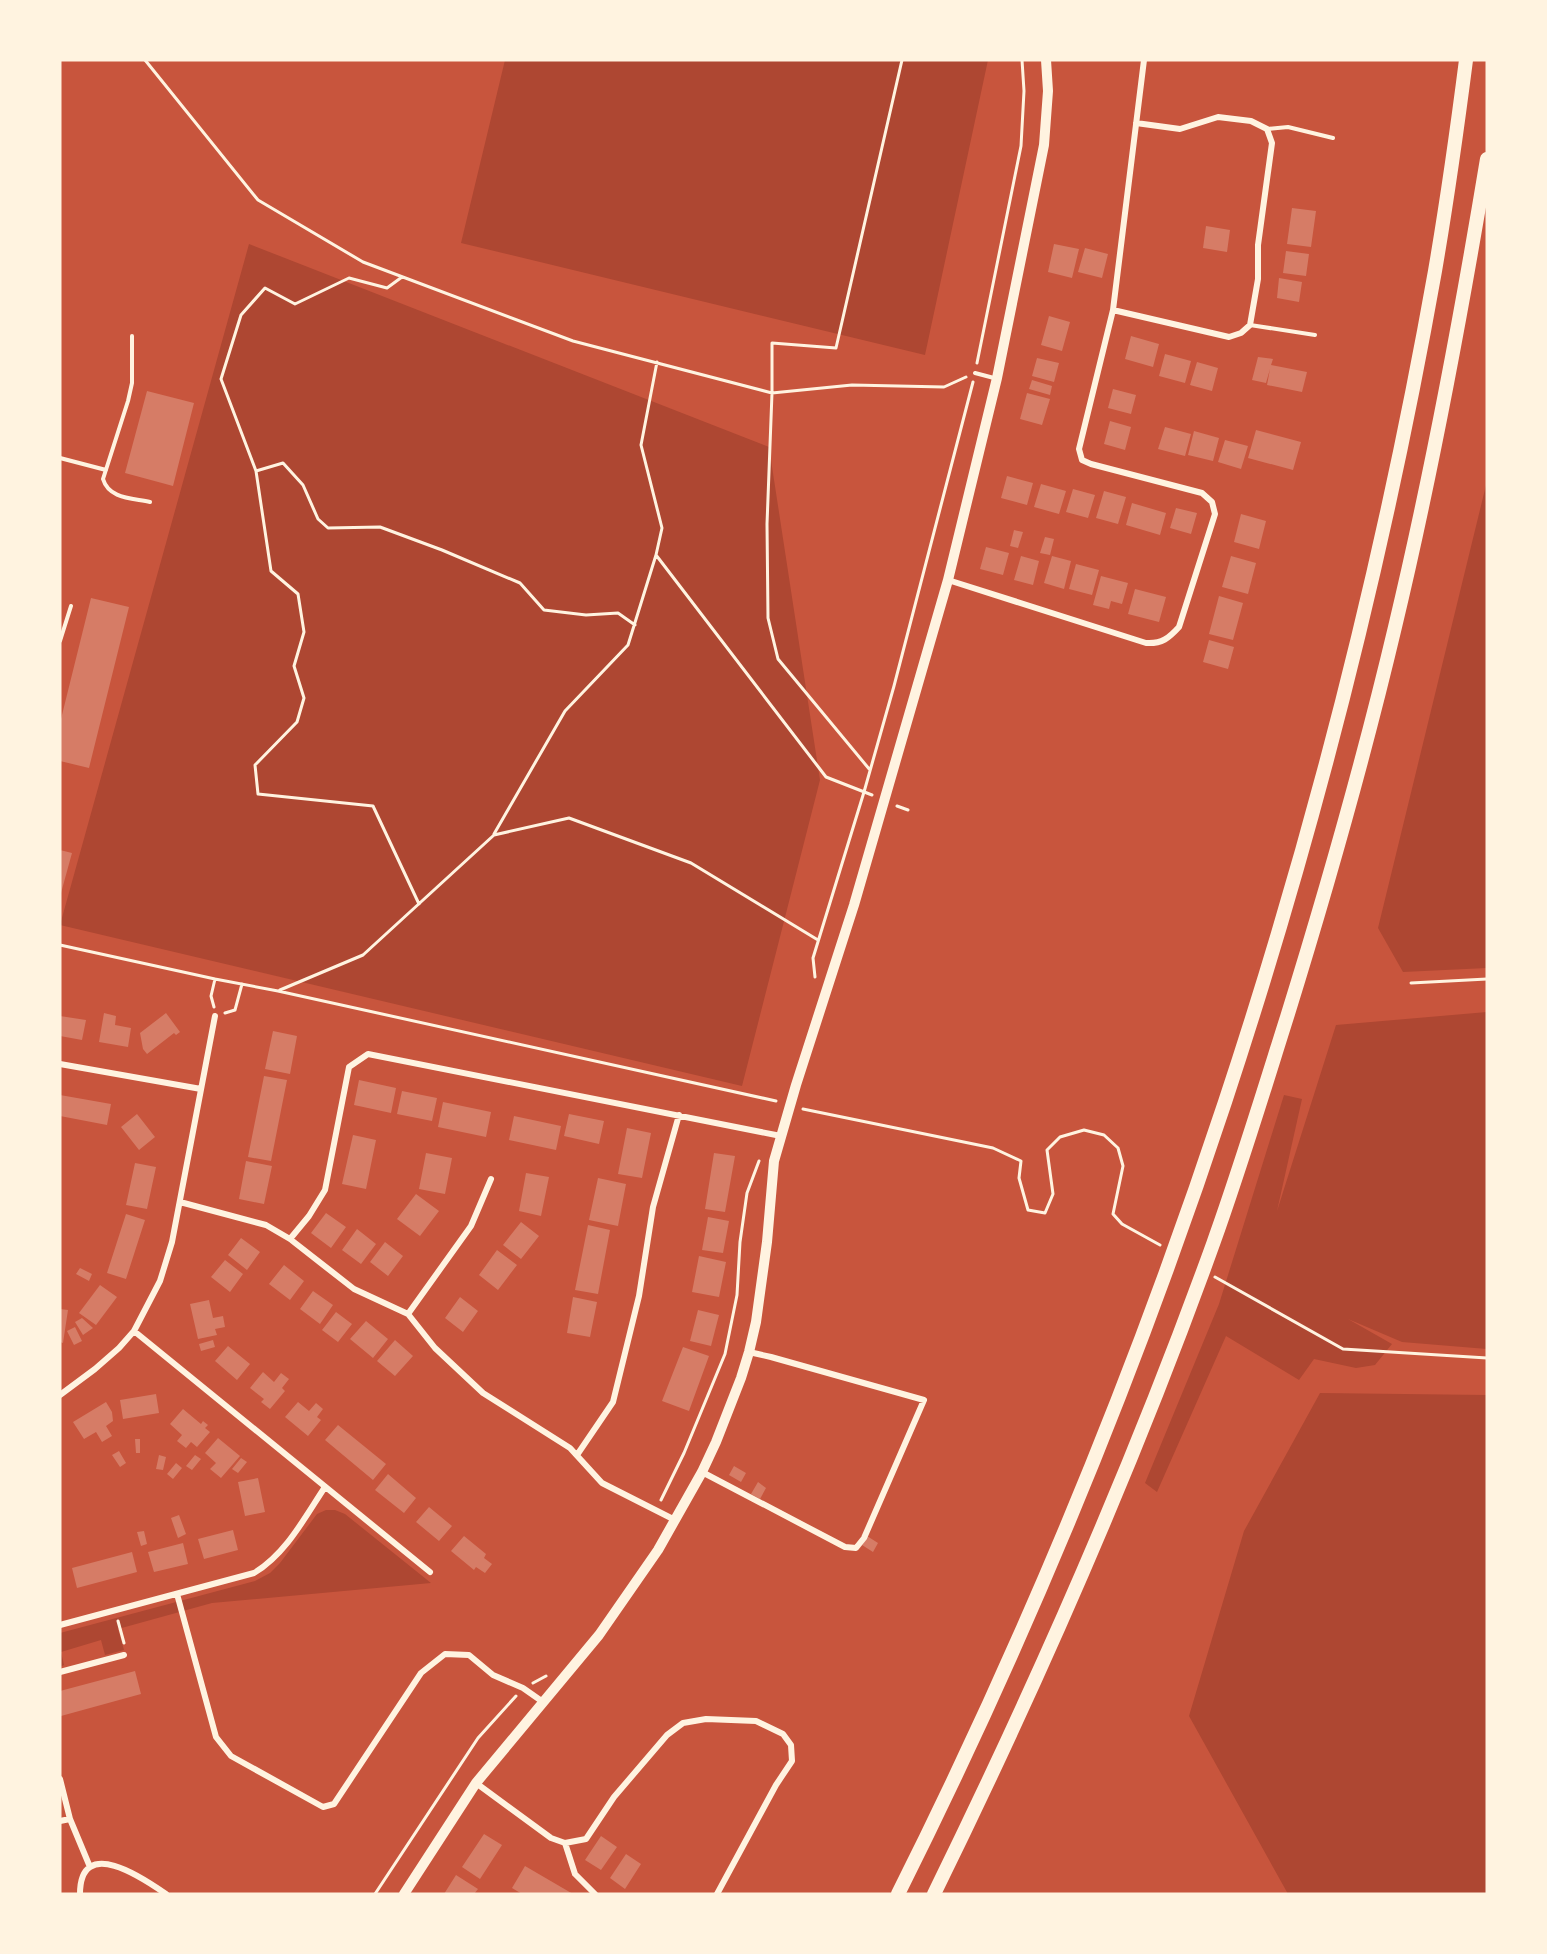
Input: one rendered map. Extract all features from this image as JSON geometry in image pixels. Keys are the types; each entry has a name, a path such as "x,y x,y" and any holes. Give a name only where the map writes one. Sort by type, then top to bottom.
{"highway":[{"path":"898,1894 1023,1627 1112,1416 1190,1206 1257,1001 1334,731 1397,463 1435,269 1466,60"},
{"path":"934,1894 1023,1709 1108,1512 1163,1377 1214,1242 1266,1084 1353,789 1395,628 1440,422 1487,159"}],"street":[{"path":"404,1894 476,1783 599,1635 621,1605 675,1520 702,1472 716,1442 749,1352 756,1322 767,1242 774,1161 854,905 948,580 997,378 1044,145 1048,91 1046,60"},
{"path":"948,580 1146,643 1157,644 1169,638 1179,627 1215,514 1212,502 1202,493 1090,464 1082,460 1079,449 1113,310 1144,60"},
{"path":"1113,310 1229,337 1241,333 1250,325 1258,279 1258,245 1272,143 1267,129 1251,121 1218,117 1180,129 1136,123"},
{"path":"60,1395 95,1369 134,1331 160,1281 172,1242 215,1016"},
{"path":"290,1239 309,1216 325,1190 349,1067 368,1054 781,1136"},
{"path":"60,1064 201,1089"},
{"path":"577,1455 613,1402 639,1296 653,1207 679,1115"},
{"path":"408,1314 471,1226 491,1179"},
{"path":"180,1202 266,1225 290,1239 354,1289 408,1314 435,1348 483,1394 570,1448 602,1483 675,1520"},
{"path":"134,1331 430,1572"},
{"path":"702,1472 850,1548 860,1544 924,1400 749,1352"},
{"path":"60,1625 243,1576 264,1567 279,1553 325,1487"},
{"path":"177,1594 216,1737 231,1756 323,1807 334,1804 421,1673 445,1654 469,1655 493,1675 523,1688 543,1702"},
{"path":"60,1672 124,1655"},
{"path":"476,1783 551,1838 565,1843 586,1839 614,1797 667,1735 682,1723 706,1719 756,1721 783,1734 791,1745 792,1761 776,1785 717,1894"},
{"path":"60,1779 70,1819 90,1867"},
{"path":"60,1821 70,1819"},
{"path":"565,1843 574,1874 595,1894"},
{"path":"80,1894 82,1878 90,1867 98,1863 117,1866 147,1881 166,1894"}],"lane":[{"path":"1267,129 1288,127 1333,138"},
{"path":"1250,325 1316,335"},
{"path":"132,336 132,383 103,479 105,486 112,494 150,502"},
{"path":"975,373 997,378"},
{"path":"60,458 106,470"},
{"path":"60,641 71,606"}],"path":[{"path":"145,60 258,200 363,262 402,277 573,341 772,393 852,385 944,387 975,373"},
{"path":"870,770 778,659 768,618 767,524 772,343 836,348 902,60"},
{"path":"402,277 387,288 349,278 295,304 265,288 241,315 221,379 256,471 271,571 298,594 304,632 294,666 304,698 297,722 255,765 258,794 373,806 419,904"},
{"path":"278,991 363,955 494,835 565,711 628,645 662,528 641,445 657,362"},
{"path":"256,471 283,463 303,485 318,519 328,528 380,527 520,583 544,610 586,615 618,613 635,625"},
{"path":"656,555 825,777 864,792"},
{"path":"816,984 813,958 894,686"},
{"path":"494,835 569,818 692,863 819,940"},
{"path":"60,945 278,991 790,1106 993,1148 1021,1161 1019,1178 1028,1210 1046,1213 1053,1194 1047,1150 1060,1137 1084,1130 1104,1135 1118,1148 1122,1166 1113,1214 1122,1224"},
{"path":"215,979 212,996 215,1016 235,1010 242,984"},
{"path":"1411,983 1487,979"},
{"path":"658,1512 661,1499 684,1453 725,1354 737,1295 740,1242 747,1193 768,1133"},
{"path":"1256,1300 1342,1349 1487,1358"},
{"path":"115,1611 126,1651 124,1655"},
{"path":"375,1894 478,1738 523,1688 549,1675"}],"shaded area":[{"path":"505,60 988,60 925,355 461,243"},
{"path":"249,244 769,447 820,780 742,1086 60,925"},
{"path":"1487,481 1487,968 1403,972 1378,928"},
{"path":"1487,1012 1487,1349 1402,1342 1348,1319 1392,1344 1375,1365 1356,1368 1314,1359 1299,1380 1226,1336 1157,1492 1145,1483 1219,1304 1284,1095 1302,1099 1277,1211 1336,1025"},
{"path":"1320,1393 1487,1395 1487,1894 1288,1894 1189,1716 1244,1531"},
{"path":"326,1510 335,1510 345,1514 431,1583 212,1603 118,1629 124,1650 105,1655 101,1640 61,1652 64,1665 60,1667 60,1633 255,1581 270,1573 280,1563 317,1514"}],"building":[{"path":"1292,208 1316,211 1311,247 1287,244"},
{"path":"1206,226 1230,230 1227,252 1203,248"},
{"path":"1054,244 1079,249 1072,278 1048,272"},
{"path":"1085,248 1108,254 1102,278 1078,272"},
{"path":"1286,251 1309,254 1306,276 1283,273"},
{"path":"1279,278 1302,282 1299,302 1277,298"},
{"path":"1049,316 1070,322 1062,351 1041,345"},
{"path":"1131,336 1159,344 1153,367 1125,359"},
{"path":"1165,354 1191,361 1185,383 1159,376"},
{"path":"1258,357 1273,359 1271,365 1307,372 1302,392 1267,385 1270,369 1266,383 1252,380"},
{"path":"1037,358 1059,363 1054,382 1032,376"},
{"path":"1197,362 1218,368 1212,391 1190,385"},
{"path":"1032,380 1052,386 1050,395 1029,389"},
{"path":"1113,389 1136,395 1131,414 1108,408"},
{"path":"147,391 194,403 173,486 125,473"},
{"path":"1027,393 1050,399 1042,425 1020,419"},
{"path":"1110,421 1131,427 1125,450 1104,444"},
{"path":"1165,427 1191,434 1185,456 1158,449"},
{"path":"1256,430 1301,442 1293,470 1248,458"},
{"path":"1194,431 1219,438 1213,461 1188,455"},
{"path":"1225,440 1248,446 1241,469 1218,462"},
{"path":"1007,476 1033,483 1027,505 1001,498"},
{"path":"1041,484 1066,491 1059,514 1034,507"},
{"path":"1073,489 1095,495 1088,518 1066,512"},
{"path":"1104,491 1126,497 1118,524 1096,518"},
{"path":"1132,503 1166,513 1160,535 1126,525"},
{"path":"1176,508 1197,513 1191,534 1170,528"},
{"path":"1241,514 1266,521 1259,549 1234,542"},
{"path":"1014,530 1023,532 1018,548 1010,546"},
{"path":"1045,537 1054,539 1050,555 1040,553"},
{"path":"986,547 1009,553 1003,575 980,569"},
{"path":"1021,556 1039,561 1033,585 1014,580"},
{"path":"1052,556 1071,561 1064,589 1044,583"},
{"path":"1231,556 1256,563 1248,594 1222,587"},
{"path":"1076,564 1099,570 1092,595 1069,589"},
{"path":"1101,576 1128,583 1122,604 1111,601 1109,609 1093,605"},
{"path":"1135,589 1166,597 1159,622 1128,614"},
{"path":"1219,596 1243,603 1233,640 1209,634"},
{"path":"91,598 129,607 89,768 60,761 60,723"},
{"path":"1209,640 1234,647 1228,669 1203,662"},
{"path":"60,850 72,853 61,893 60,893"},
{"path":"104,1013 116,1016 115,1025 131,1028 128,1047 99,1042"},
{"path":"166,1013 180,1032 176,1035 174,1033 147,1054 143,1049 140,1033"},
{"path":"60,1016 86,1020 82,1040 60,1036"},
{"path":"273,1031 297,1036 290,1074 265,1069"},
{"path":"264,1076 287,1080 271,1161 248,1157"},
{"path":"359,1080 396,1088 391,1113 354,1105"},
{"path":"402,1091 437,1098 432,1121 397,1114"},
{"path":"60,1095 111,1104 107,1125 60,1116"},
{"path":"443,1102 491,1112 486,1137 438,1127"},
{"path":"137,1114 155,1137 139,1150 121,1127"},
{"path":"569,1114 604,1121 599,1144 564,1136"},
{"path":"514,1116 561,1126 556,1150 509,1140"},
{"path":"627,1128 651,1133 642,1178 618,1174"},
{"path":"353,1135 376,1140 366,1189 342,1184"},
{"path":"426,1153 452,1158 445,1194 419,1189"},
{"path":"714,1153 735,1156 725,1212 705,1209"},
{"path":"246,1161 272,1166 264,1204 239,1199"},
{"path":"135,1163 156,1167 147,1209 126,1205"},
{"path":"526,1173 549,1177 541,1216 519,1211"},
{"path":"598,1178 626,1184 618,1226 589,1220"},
{"path":"416,1194 439,1211 420,1236 397,1219"},
{"path":"326,1213 346,1227 331,1248 311,1233"},
{"path":"126,1214 145,1220 126,1279 107,1273"},
{"path":"708,1217 729,1221 723,1253 702,1250"},
{"path":"521,1222 539,1236 521,1259 503,1245"},
{"path":"588,1225 610,1230 598,1294 575,1290"},
{"path":"357,1229 376,1244 361,1264 342,1250"},
{"path":"241,1238 260,1252 247,1270 228,1255"},
{"path":"385,1242 403,1256 388,1276 370,1262"},
{"path":"497,1250 517,1265 498,1290 479,1275"},
{"path":"699,1256 726,1262 719,1297 692,1292"},
{"path":"225,1260 243,1274 230,1292 211,1277"},
{"path":"284,1265 304,1281 290,1300 269,1284"},
{"path":"80,1268 92,1274 89,1281 76,1274"},
{"path":"100,1285 117,1297 96,1325 79,1313"},
{"path":"313,1291 333,1305 320,1324 300,1309"},
{"path":"460,1297 478,1311 463,1332 445,1318"},
{"path":"573,1297 597,1302 590,1337 567,1333"},
{"path":"209,1300 213,1318 223,1316 225,1327 215,1329 217,1335 198,1339 190,1304"},
{"path":"60,1309 68,1310 63,1343 60,1342"},
{"path":"698,1310 719,1315 711,1346 690,1341"},
{"path":"336,1312 352,1324 338,1342 322,1330"},
{"path":"82,1318 93,1328 83,1335 75,1322"},
{"path":"366,1321 388,1339 373,1358 350,1339"},
{"path":"75,1327 82,1341 74,1345 67,1331"},
{"path":"213,1340 215,1347 201,1351 199,1344"},
{"path":"395,1340 413,1356 395,1376 377,1361"},
{"path":"228,1346 250,1364 237,1380 215,1361"},
{"path":"683,1347 709,1356 689,1411 662,1401"},
{"path":"263,1372 274,1382 281,1373 289,1379 282,1388 285,1391 270,1409 261,1402 264,1399 250,1388"},
{"path":"156,1394 159,1413 123,1419 120,1400"},
{"path":"106,1402 112,1412 113,1421 106,1426 112,1436 102,1442 96,1432 84,1439 73,1422"},
{"path":"298,1402 309,1411 316,1403 323,1409 317,1417 321,1420 308,1436 285,1417"},
{"path":"183,1409 201,1424 203,1421 208,1425 205,1428 210,1432 197,1447 191,1442 186,1448 177,1441 182,1435 170,1424"},
{"path":"338,1425 386,1464 373,1480 325,1440"},
{"path":"218,1438 240,1456 221,1478 210,1469 216,1463 205,1453"},
{"path":"135,1439 140,1439 140,1453 136,1453"},
{"path":"119,1451 126,1463 120,1467 112,1455"},
{"path":"159,1455 166,1457 163,1470 156,1469"},
{"path":"195,1455 201,1459 192,1470 186,1466"},
{"path":"241,1458 247,1462 238,1473 232,1469"},
{"path":"176,1463 182,1468 173,1479 167,1474"},
{"path":"734,1466 746,1473 741,1482 729,1475"},
{"path":"388,1474 416,1498 404,1513 375,1490"},
{"path":"258,1478 265,1512 245,1516 238,1482"},
{"path":"758,1482 766,1488 760,1499 751,1494"},
{"path":"429,1507 452,1526 439,1541 416,1522"},
{"path":"179,1515 186,1534 178,1538 171,1518"},
{"path":"233,1530 238,1550 204,1559 198,1539"},
{"path":"144,1531 147,1544 141,1546 137,1532"},
{"path":"464,1536 486,1554 484,1558 492,1564 485,1573 476,1567 474,1570 451,1551"},
{"path":"867,1536 878,1543 873,1552 862,1545"},
{"path":"183,1543 188,1564 154,1572 148,1552"},
{"path":"132,1552 137,1572 77,1588 72,1568"},
{"path":"135,1671 141,1694 61,1716 60,1691"},
{"path":"484,1834 502,1845 480,1879 462,1867"},
{"path":"601,1836 617,1847 601,1870 585,1860"},
{"path":"626,1854 641,1864 625,1889 610,1878"},
{"path":"525,1866 573,1894 522,1894 512,1888"},
{"path":"456,1875 478,1889 474,1894 444,1894"}]}
